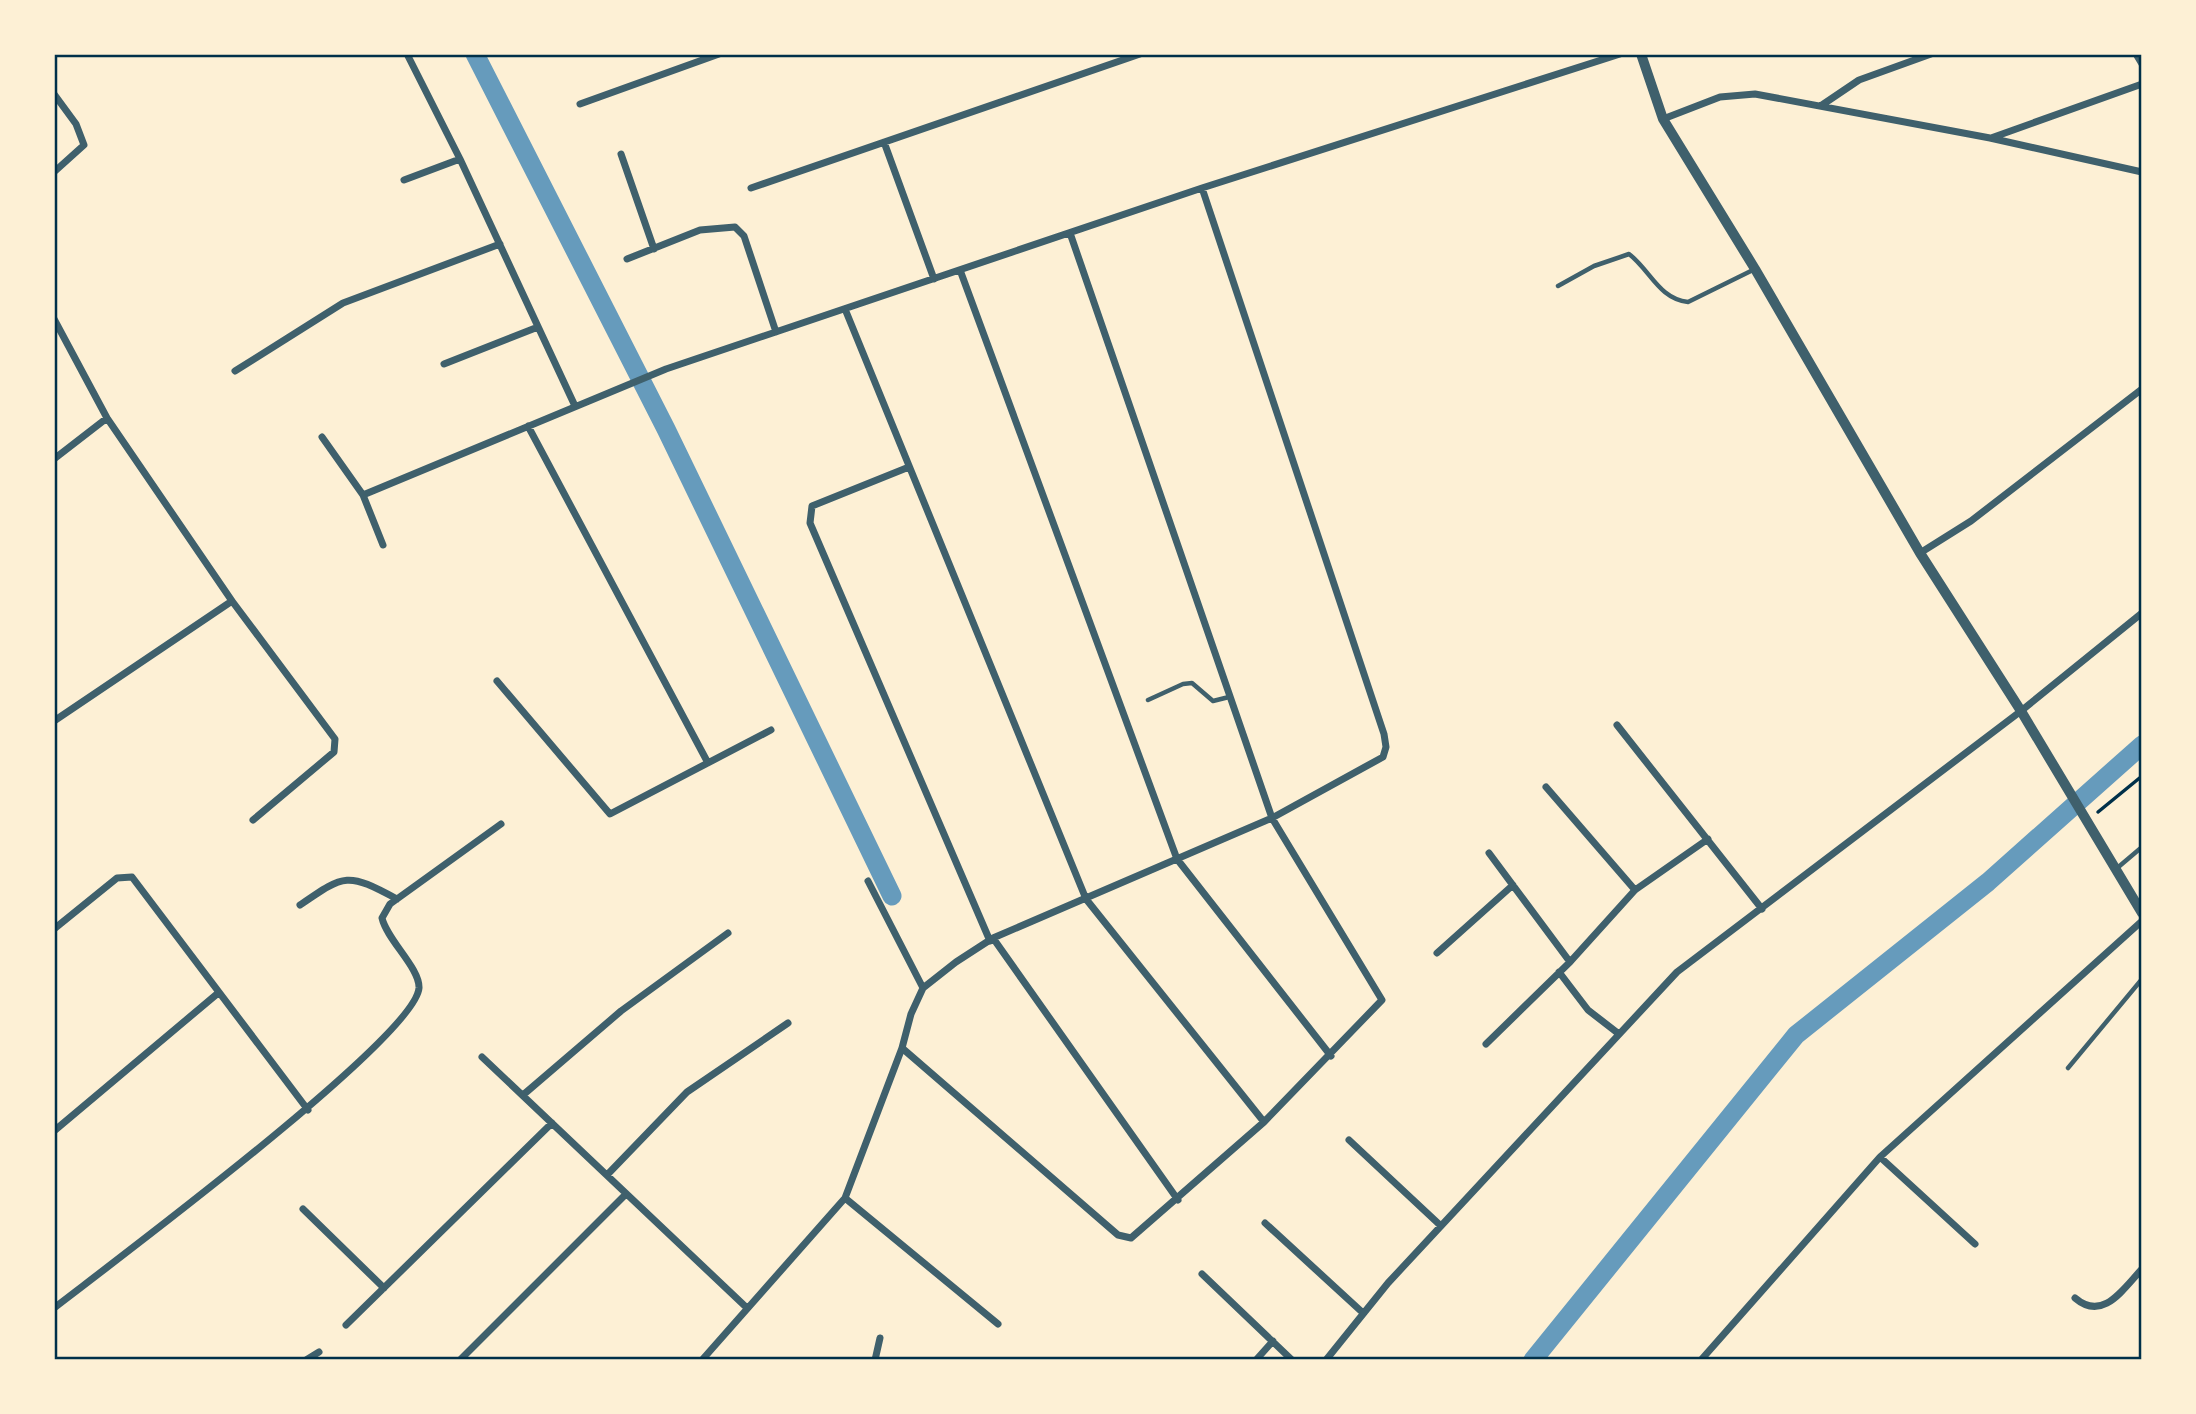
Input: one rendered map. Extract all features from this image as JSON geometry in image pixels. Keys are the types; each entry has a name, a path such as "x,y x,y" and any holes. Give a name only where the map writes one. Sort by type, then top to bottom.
{"street":[{"path":"407,54 460,159 575,406"},
{"path":"580,104 719,54"},
{"path":"751,188 1140,54"},
{"path":"363,495 666,369 1202,188 1620,54"},
{"path":"1641,54 1663,119 1755,269 1920,553 2021,711 2142,913"},
{"path":"1822,105 1860,80 1931,54"},
{"path":"2136,54 2142,64"},
{"path":"1990,138 2142,84"},
{"path":"54,94 76,124 84,145 54,172"},
{"path":"1663,119 1720,97 1741,94 1822,105 1990,138 2142,172"},
{"path":"884,142 934,279"},
{"path":"621,154 654,248"},
{"path":"404,180 460,159"},
{"path":"702,1360 845,1198 902,1048 911,1014 923,988 956,962 991,940 1272,818 1383,757 1386,741 1202,188"},
{"path":"627,260 701,230 735,228 744,236 776,332"},
{"path":"902,1048 1118,1235 1131,1238 1138,1235 1264,1122 1378,1005 1380,993 1272,818 1070,233"},
{"path":"235,371 343,303 500,244"},
{"path":"960,270 1177,859 1331,1056"},
{"path":"845,309 1086,899 1264,1122"},
{"path":"54,319 62,329 107,418 232,601 335,739 334,752 253,820"},
{"path":"444,364 538,327"},
{"path":"1920,553 1971,521 2142,390"},
{"path":"54,459 107,418"},
{"path":"528,426 708,763"},
{"path":"322,437 363,495 383,545"},
{"path":"909,467 812,506 810,523 991,940 1178,1200"},
{"path":"54,721 232,601"},
{"path":"1326,1360 1362,1312 1677,972 2021,711 2142,613"},
{"path":"497,681 610,814 771,730"},
{"path":"1617,725 1762,909"},
{"path":"1545,787 1635,890"},
{"path":"54,1308 308,1110 376,1043 412,1003 419,988 416,977 384,928 382,918 397,899 501,824"},
{"path":"1486,1044 1570,962 1635,890 1708,839"},
{"path":"1489,853 1570,962"},
{"path":"54,929 117,878 132,877 217,994 308,1110"},
{"path":"300,905 337,880 356,880 397,899"},
{"path":"868,881 923,988"},
{"path":"1437,953 1513,885"},
{"path":"1702,1360 1880,1157 2142,921"},
{"path":"523,1095 621,1011 728,933"},
{"path":"1559,972 1595,1017 1619,1034"},
{"path":"54,1131 217,994"},
{"path":"607,1175 687,1092 788,1023"},
{"path":"482,1057 747,1308"},
{"path":"346,1325 552,1123"},
{"path":"1349,1140 1441,1226"},
{"path":"1880,1157 1975,1244"},
{"path":"460,1360 626,1194"},
{"path":"845,1198 998,1324"},
{"path":"303,1209 384,1288"},
{"path":"1265,1223 1362,1312"},
{"path":"2075,1298 2085,1306 2099,1308 2109,1304 2142,1269"},
{"path":"1202,1274 1292,1360"},
{"path":"875,1360 880,1338"},
{"path":"1256,1360 1273,1341"},
{"path":"306,1360 319,1352"}],"lane":[{"path":"1558,286 1594,266 1629,254 1662,291 1677,301 1688,302 1755,269"},
{"path":"1149,700 1192,683 1213,701 1230,697"},
{"path":"2115,870 2142,846"},
{"path":"2068,1068 2142,979"}],"path":[{"path":"2086,822 2142,776"}],"waterway":[{"path":"475,54 666,429 892,896"},
{"path":"1533,1360 1796,1035 1988,882 2142,745"}]}
